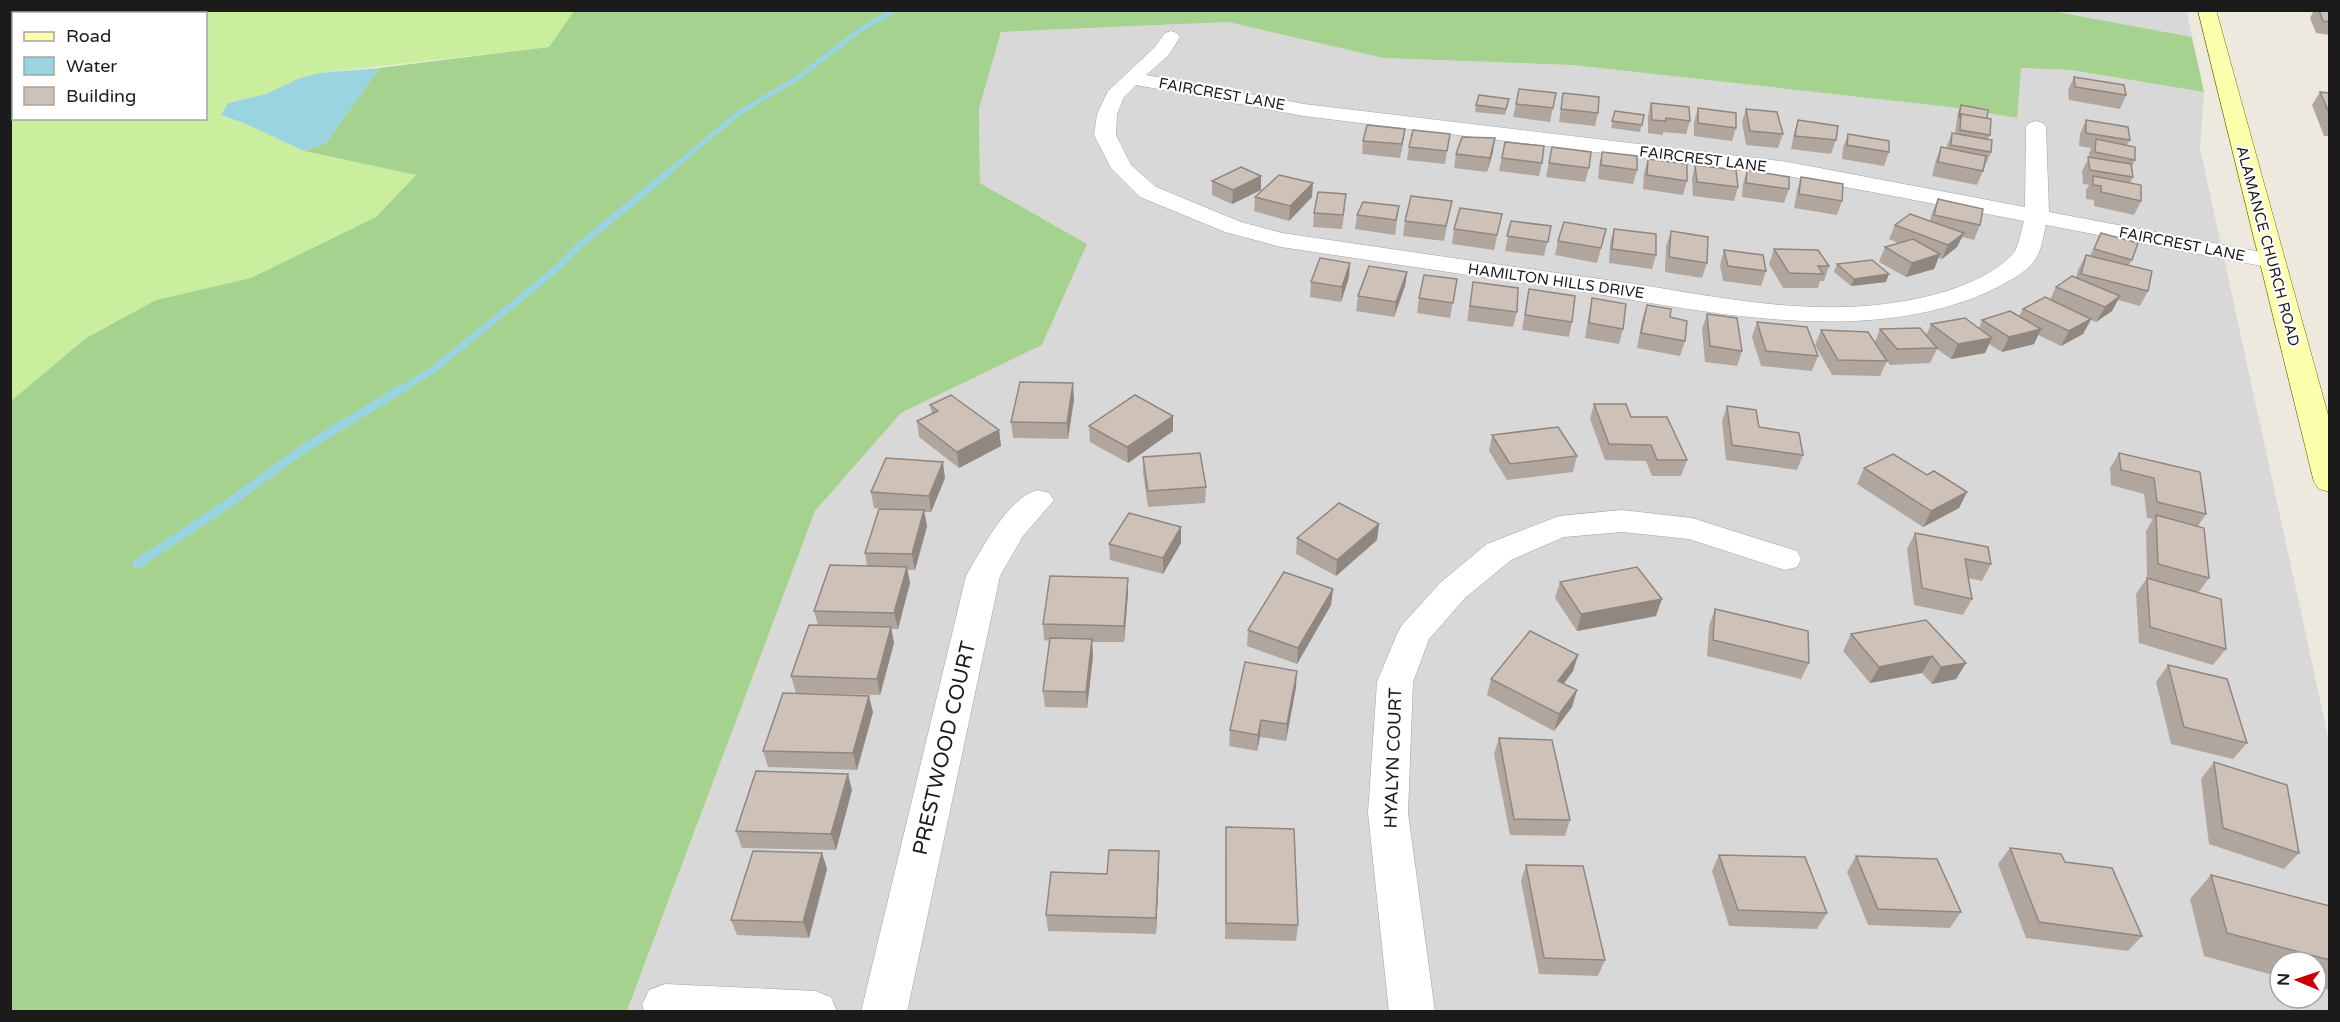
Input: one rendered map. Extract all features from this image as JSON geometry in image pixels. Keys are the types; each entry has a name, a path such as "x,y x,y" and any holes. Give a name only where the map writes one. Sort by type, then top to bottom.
{"main road":[{"name":"ALAMANCE CHURCH ROAD","path":"2207,10 2330,482"}],"street":[{"name":"HAMILTON HILLS DRIVE","path":"1171,36 1161,52 1115,95 1107,114 1105,135 1122,168 1148,192 1233,227 1293,242 1738,307 1823,315 1865,314 1908,308 1953,297 1993,280 2025,257 2037,217 2036,127"},
{"name":"FAIRCREST LANE","path":"1131,78 1304,110 1788,169 2272,261"},
{"name":"PRESTWOOD COURT","path":"884,1011 983,576 1011,529 1038,500"},
{"name":"HYALYN COURT","path":"1412,1011 1388,813 1395,682 1414,634 1453,590 1499,552 1559,527 1622,521 1692,529 1785,559"},
{"path":"665,1005 815,1011"}],"shaded area":[{"path":"2052,11 2187,11 2192,37"},
{"path":"1228,22 1383,58 1572,65 1950,107 2016,118 2021,68 2071,70 2204,92 2200,148 2329,741 2329,1011 627,1012 815,511 901,413 1042,345 1086,244 980,183 979,109 1001,32"}],"green space":[{"path":"11,11 574,11 549,47 320,73 300,78 266,94 228,103 221,115 244,123 304,151 416,175 376,217 251,278 156,300 86,338 11,402"},
{"path":"574,11 2052,11 2192,37 2204,92 2071,70 2021,68 2017,118 1950,107 1572,65 1383,58 1228,22 1001,32 979,109 980,183 1087,244 1042,345 901,413 815,511 627,1011 11,1011 10,402 86,338 156,300 251,278 376,217 416,175 304,151 326,143 379,68 549,47"}],"water":[{"path":"379,68 326,143 304,151 244,123 221,115 228,103 266,94 300,78 320,73"}],"building":[{"path":"2319,10 2330,10 2330,22 2323,21"},
{"path":"2074,77 2124,85 2126,95 2075,87"},
{"path":"1519,89 1556,93 1553,108 1516,104"},
{"path":"2320,92 2330,93 2330,115"},
{"path":"1563,93 1599,97 1598,113 1561,109"},
{"path":"1479,95 1509,99 1506,109 1476,105"},
{"path":"1651,103 1689,107 1690,121 1666,118 1666,121 1652,120"},
{"path":"1961,105 1988,110 1987,119 1961,114 1960,118"},
{"path":"1698,108 1736,113 1736,128 1698,123"},
{"path":"1746,109 1777,112 1783,134 1750,131"},
{"path":"1615,111 1644,115 1642,125 1612,121"},
{"path":"1961,114 1991,119 1990,135 1960,130"},
{"path":"1798,120 1838,126 1836,140 1795,136"},
{"path":"2086,120 2128,127 2130,140 2086,133"},
{"path":"1367,125 1405,129 1402,144 1363,141"},
{"path":"1413,130 1450,134 1447,151 1409,147"},
{"path":"1952,133 1992,140 1991,152 1951,145"},
{"path":"1848,134 1889,141 1889,152 1847,145"},
{"path":"1462,137 1495,138 1490,158 1456,154"},
{"path":"2096,139 2135,147 2135,160 2095,152"},
{"path":"1505,142 1544,146 1542,163 1502,158"},
{"path":"1552,147 1591,152 1589,168 1549,163"},
{"path":"1941,147 1986,156 1983,171 1938,162"},
{"path":"1602,152 1637,156 1637,170 1601,165"},
{"path":"2088,157 2131,164 2133,177 2090,170"},
{"path":"1648,159 1687,164 1687,181 1647,175"},
{"path":"1695,165 1736,170 1738,187 1697,182"},
{"path":"1241,167 1261,176 1233,190 1212,181"},
{"path":"1747,170 1789,177 1789,189 1746,183"},
{"path":"1279,175 1313,183 1290,206 1255,197"},
{"path":"2093,176 2141,185 2141,201 2101,192 2101,186 2093,185"},
{"path":"1801,177 1843,184 1842,201 1799,194"},
{"path":"1318,192 1346,194 1343,215 1314,213"},
{"path":"1411,196 1452,201 1446,226 1405,221"},
{"path":"1938,199 1983,209 1980,225 1934,215"},
{"path":"1363,202 1399,206 1396,220 1357,215"},
{"path":"1460,208 1502,214 1497,235 1454,229"},
{"path":"1910,214 1964,233 1948,245 1895,225"},
{"path":"1511,221 1551,226 1548,242 1507,236"},
{"path":"1564,222 1606,229 1601,248 1558,241"},
{"path":"1614,229 1656,234 1656,255 1612,249"},
{"path":"1671,231 1708,237 1707,263 1669,257"},
{"path":"2101,233 2138,243 2132,260 2094,249"},
{"path":"1913,239 1940,254 1912,263 1885,247"},
{"path":"1774,249 1818,250 1829,266 1818,266 1823,274 1789,273"},
{"path":"1724,250 1763,255 1766,271 1728,266"},
{"path":"2086,255 2152,271 2148,291 2081,274"},
{"path":"1320,258 1350,263 1342,287 1311,282"},
{"path":"1872,260 1889,274 1854,279 1837,264"},
{"path":"1369,266 1407,272 1396,302 1358,296"},
{"path":"1424,275 1457,279 1453,303 1419,298"},
{"path":"2072,276 2120,296 2105,307 2056,287"},
{"path":"1473,282 1518,288 1517,312 1470,306"},
{"path":"1529,289 1575,296 1572,322 1525,315"},
{"path":"2045,297 2091,319 2069,331 2023,309"},
{"path":"1592,298 1626,304 1623,329 1589,323"},
{"path":"1647,305 1671,309 1670,317 1687,321 1685,341 1641,333"},
{"path":"2010,311 2041,329 2009,337 1982,320"},
{"path":"1707,314 1737,318 1742,351 1710,346"},
{"path":"1965,318 1992,338 1958,344 1931,324"},
{"path":"1757,322 1807,327 1818,356 1766,351"},
{"path":"1920,328 1937,348 1897,349 1880,329"},
{"path":"1821,330 1868,332 1887,361 1838,360"},
{"path":"1020,382 1073,383 1067,423 1011,422"},
{"path":"951,395 999,430 957,452 917,421 938,411 930,405"},
{"path":"1135,395 1173,416 1127,447 1089,426"},
{"path":"1594,404 1626,404 1631,417 1667,417 1687,460 1657,460 1651,445 1609,444"},
{"path":"1727,406 1756,410 1759,427 1799,433 1803,455 1732,445"},
{"path":"1558,427 1577,456 1510,464 1492,435"},
{"path":"1200,453 1206,487 1148,491 1143,457"},
{"path":"2119,453 2200,472 2206,514 2157,502 2154,478 2121,470"},
{"path":"1893,454 1927,475 1934,471 1967,492 1931,511 1864,468"},
{"path":"886,458 943,462 929,496 871,492"},
{"path":"1339,503 1379,524 1337,560 1297,538"},
{"path":"879,509 924,510 912,554 865,553"},
{"path":"1129,513 1181,527 1163,558 1109,544"},
{"path":"2156,515 2204,528 2209,578 2158,564"},
{"path":"1915,533 1988,547 1991,564 1965,559 1972,599 1922,588"},
{"path":"830,565 907,567 894,613 814,611"},
{"path":"1637,567 1662,599 1581,614 1560,582"},
{"path":"1284,572 1333,589 1298,648 1248,630"},
{"path":"1050,576 1128,578 1124,626 1043,624"},
{"path":"2147,578 2221,599 2226,649 2150,627"},
{"path":"1715,609 1808,631 1809,663 1713,640"},
{"path":"1926,620 1966,663 1941,667 1932,656 1879,667 1851,634"},
{"path":"809,625 891,627 877,679 791,676"},
{"path":"1530,631 1578,655 1558,681 1577,690 1559,714 1491,679"},
{"path":"1050,638 1092,639 1086,692 1043,691"},
{"path":"1245,662 1297,671 1287,724 1261,720 1258,735 1230,730"},
{"path":"2168,665 2227,679 2247,743 2184,727"},
{"path":"783,693 869,696 853,753 763,751"},
{"path":"1499,738 1552,740 1570,820 1514,819"},
{"path":"2214,762 2287,785 2299,853 2223,828"},
{"path":"756,771 848,774 831,834 736,831"},
{"path":"1226,827 1294,829 1298,925 1226,923"},
{"path":"2010,848 2061,854 2065,862 2112,868 2142,936 2039,922"},
{"path":"1109,850 1159,851 1156,918 1046,915 1051,872 1107,874"},
{"path":"753,851 822,853 803,922 731,920"},
{"path":"1719,855 1805,857 1827,913 1738,910"},
{"path":"1856,856 1937,859 1961,912 1878,909"},
{"path":"1526,865 1583,866 1605,960 1544,958"},
{"path":"2211,875 2330,906 2330,960 2328,959 2328,950 2292,950 2227,933"}],"waterway":[{"path":"668,172 739,113 796,79 860,30 895,10"},
{"path":"399,391 434,369 555,270 580,245 670,171"},
{"path":"137,564 229,503 303,449 401,389"}]}
